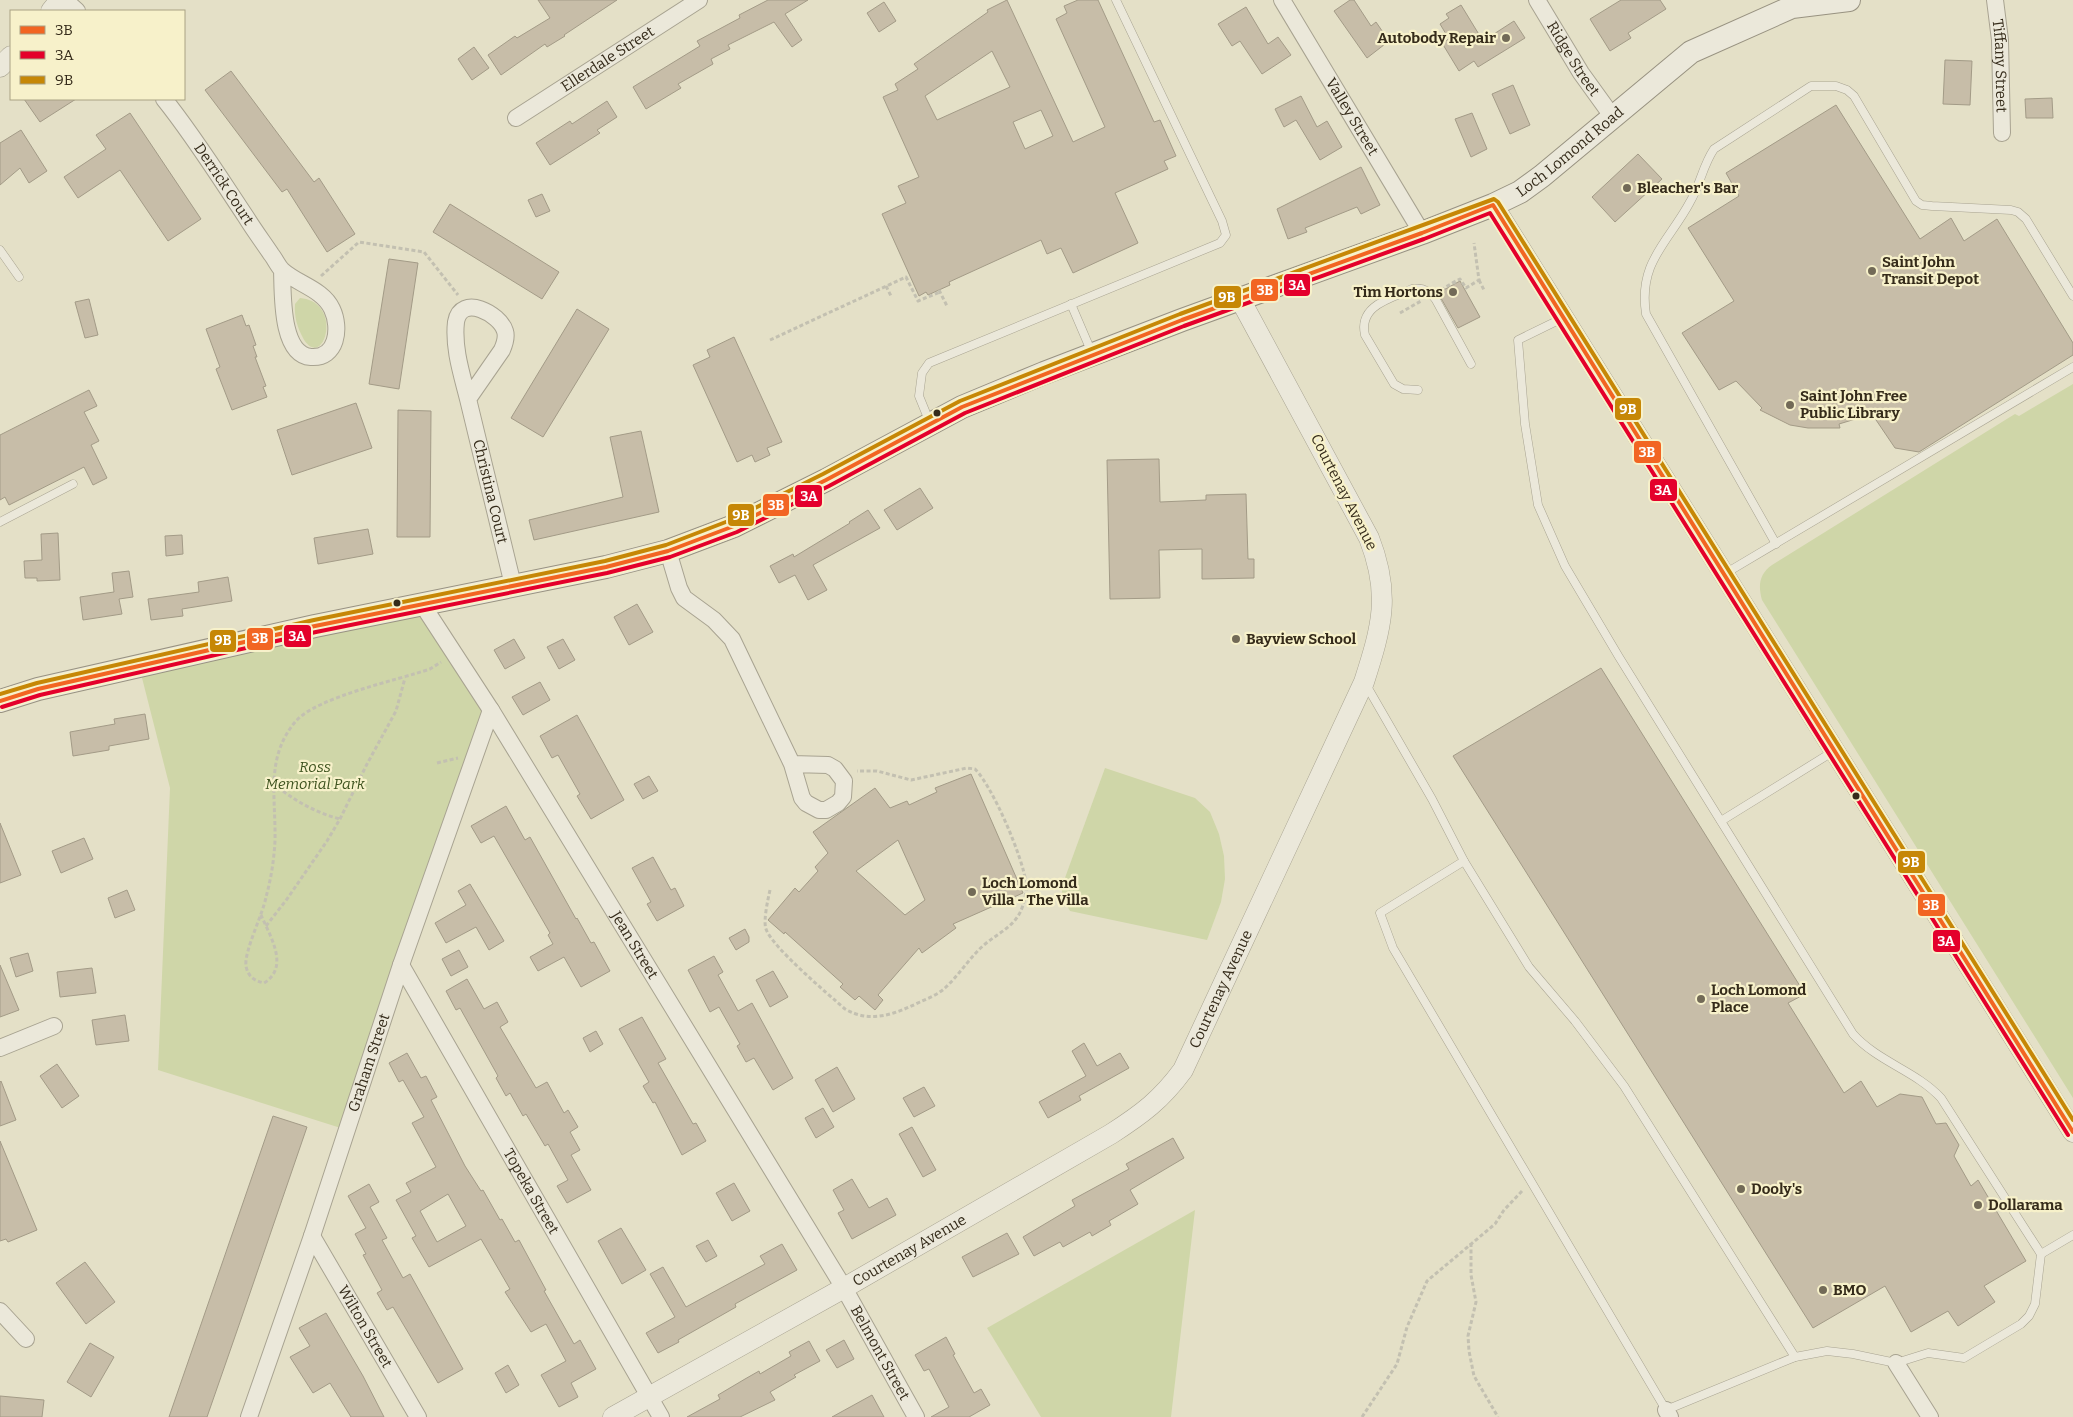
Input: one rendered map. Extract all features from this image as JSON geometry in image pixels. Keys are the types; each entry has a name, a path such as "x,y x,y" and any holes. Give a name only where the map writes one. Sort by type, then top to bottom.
{"main road":[{"name":"Loch Lomond Road","path":"1,698 315,626 513,584 606,567 668,551 734,526 962,407 1092,354 1422,233 1493,205 1520,192 1542,176 1691,52 1791,4 1849,0"}],"street":[{"path":"52,10 60,0"},
{"path":"65,0 76,10"},
{"name":"Ellerdale Street","path":"516,118 699,0"},
{"name":"Valley Street","path":"1282,0 1422,233"},
{"name":"Ridge Street","path":"1537,0 1581,73 1612,116"},
{"name":"Tiffany Street","path":"1995,0 2000,40 2002,133"},
{"path":"0,67 10,57"},
{"name":"Derrick Court","path":"165,100 282,270 325,298 332,307 337,328 335,341 330,350 322,355 310,357 299,352 289,337 284,318 282,270"},
{"path":"1493,205 2073,1132"},
{"name":"Courtenay Avenue","path":"613,1417 844,1288 1111,1134 1152,1106 1168,1091 1183,1070 1364,682 1381,626 1383,603 1382,581 1378,560 1358,514 1240,299"},
{"path":"468,307 477,307 502,324 506,337 502,350 468,399"},
{"name":"Christina Court","path":"468,307 462,311 456,320 456,349 513,584"},
{"path":"668,551 679,588 684,598 714,620 732,639 792,764 802,798 806,804 819,810 833,807 843,796 844,781 835,769 828,766 792,764"},
{"name":"Jean Street","path":"422,604 491,710 844,1288"},
{"name":"Graham Street","path":"249,1417 312,1236 401,965 491,710"},
{"name":"Topeka Street","path":"401,965 661,1417"},
{"path":"0,1048 54,1026"},
{"name":"Wilton Street","path":"312,1236 418,1417"},
{"name":"Belmont Street","path":"844,1288 916,1417"},
{"path":"0,1311 26,1339"},
{"path":"1896,1363 1930,1417"}],"lane":[{"path":"930,424 919,396 924,366 1220,244 1226,235 1222,221 1116,0"},
{"path":"1776,544 1646,314 1643,296 1646,277 1652,260 1691,200 1708,158 1714,149 1811,86 1836,86 1847,90 1854,96 1916,201 1922,205 2018,212 2026,219 2073,296"},
{"path":"0,250 19,277"},
{"path":"1418,390 1403,389 1394,384 1365,334 1366,317 1376,305 1412,289 1417,288 1428,291 1436,300 1471,364"},
{"path":"1071,304 1092,354"},
{"path":"1464,862 1380,912 1393,948 1668,1414 1795,1357 1827,1351 1896,1363 1928,1353 1964,1358 2021,1324 2029,1316 2035,1304 2041,1254 1941,1098 1930,1086 1873,1052 1853,1034 1576,586 1538,505 1525,424 1518,340 1563,318"},
{"path":"1724,574 2073,367"},
{"path":"0,522 73,484"},
{"path":"1364,682 1432,799 1464,862 1529,967 1575,1021 1624,1086 1795,1357"},
{"path":"1721,822 1834,751"},
{"path":"2041,1254 2073,1235"}],"path":[{"path":"309,288 359,242 424,252 468,307"},
{"path":"1474,244 1479,280 1484,290"},
{"path":"770,340 906,277 918,302 940,291 947,306"},
{"path":"1455,284 1454,282 1460,278 1466,288 1479,280"},
{"path":"886,286 891,296"},
{"path":"260,915 276,949 277,959 276,971 271,979 264,983 255,981 250,977 246,967 246,960 272,872 275,843 274,764 284,737 297,719 307,712 343,695 430,669 454,654"},
{"path":"266,926 287,900 340,819 396,711 405,678"},
{"path":"770,890 765,923 768,933 788,956 845,1008 854,1014 864,1016 887,1016 901,1011 944,988 984,945 1010,927 1020,913 1026,891 1024,873 1011,837 992,796 975,769 967,768 911,780 870,770 840,774"},
{"path":"274,783 291,797 340,819"},
{"path":"1362,1417 1397,1364 1407,1327 1428,1281 1495,1224 1504,1210 1532,1181"},
{"path":"1471,1243 1471,1275 1476,1302 1468,1336 1469,1351 1474,1376 1498,1417"}],"green space":[{"path":"300,298 314,302 322,311 326,322 326,333 323,342 317,347 310,346 303,338 298,326 295,304"},
{"path":"2073,384 2073,1098 1762,600 1760,585 1764,572 1772,565 2010,417 2015,414 2019,416"},
{"name":"Ross Memorial Park","path":"422,604 491,710 347,1130 158,1070 170,788 139,666"},
{"path":"1105,768 1195,798 1210,812 1219,834 1224,856 1225,879 1221,902 1207,940 1070,911 1062,897 1062,886"},
{"path":"1195,1210 1171,1417 1041,1417 987,1328"}],"building":[{"path":"538,0 617,0 547,47 545,44 501,75 488,55 515,36 517,38 550,18"},
{"path":"768,0 808,0 785,14 802,40 792,47 774,22 728,45 730,49 711,59 713,64 678,84 681,88 646,109 633,87 700,46 697,41 740,18 739,15"},
{"path":"1007,0 1073,142 1105,127 1056,19 1067,13 1064,6 1078,0 1098,0 1154,122 1160,120 1176,156 1164,161 1168,169 1115,193 1138,243 1073,273 1061,248 1047,254 1041,240 949,282 950,285 928,295 926,292 919,296 882,214 906,203 898,186 919,177 883,97 898,90 895,84 918,69 914,64 988,12 987,10","holes":["992,51 1010,87 937,120 925,96","1041,110 1053,136 1025,149 1013,122"]},
{"path":"1350,0 1354,0 1371,26 1376,22 1389,41 1367,58 1334,11"},
{"path":"1621,0 1660,0 1666,9 1628,33 1631,38 1610,51 1590,19"},
{"path":"884,2 896,21 879,32 867,13"},
{"name":"Autobody Repair","path":"1461,5 1483,41 1514,21 1525,38 1478,67 1474,61 1459,71 1442,43 1449,39 1440,24 1449,18 1446,14"},
{"path":"1246,7 1268,44 1278,37 1291,55 1262,74 1240,41 1232,46 1218,24"},
{"path":"474,47 489,68 472,80 458,59"},
{"path":"1945,60 1972,61 1970,105 1943,104"},
{"path":"231,71 314,182 319,178 355,234 327,252 287,189 282,192 205,90"},
{"path":"1513,85 1530,125 1510,134 1492,94"},
{"path":"1301,96 1317,127 1327,121 1342,147 1320,160 1296,120 1284,127 1275,109"},
{"path":"2052,98 2053,118 2026,118 2025,99"},
{"path":"25,100 74,100 40,122"},
{"path":"607,101 617,117 597,130 600,133 550,165 536,143 570,121 572,124"},
{"name":"Saint John Transit Depot","path":"1836,105 1920,239 1951,218 1964,241 1997,219 2073,343 2073,355 1919,452 1895,448 1872,414 1839,424 1840,428 1808,428 1790,425 1760,410 1762,408 1736,381 1719,390 1682,333 1734,301 1688,228 1739,196 1726,173"},
{"path":"130,113 201,219 168,241 120,170 78,198 64,177 106,149 96,135"},
{"path":"1472,113 1487,149 1471,157 1455,119"},
{"path":"21,130 47,171 29,183 20,168 0,185 0,143"},
{"name":"Bleacher's Bar","path":"1638,154 1662,179 1615,222 1592,197"},
{"path":"1361,167 1380,205 1361,214 1357,207 1305,228 1307,232 1288,239 1277,209"},
{"path":"542,194 550,211 536,217 528,200"},
{"path":"450,204 559,272 542,299 433,232"},
{"path":"389,259 418,263 399,389 369,384"},
{"path":"1460,281 1480,317 1458,328 1438,293"},
{"path":"89,299 98,335 85,338 75,302"},
{"path":"577,309 609,329 543,437 511,418"},
{"path":"242,315 246,326 249,325 256,345 253,346 257,357 255,357 266,386 263,387 267,397 232,410 216,369 220,367 206,329"},
{"path":"734,337 782,442 767,448 770,455 755,462 752,455 737,462 693,365 710,357 707,350"},
{"path":"89,390 97,406 84,412 99,441 91,445 107,478 93,485 84,467 9,505 5,497 0,500 0,435"},
{"path":"356,403 372,448 292,475 277,430"},
{"path":"398,410 431,411 430,537 397,537"},
{"path":"641,431 659,512 534,540 529,520 623,497 610,437"},
{"path":"1159,459 1160,502 1206,500 1206,495 1246,494 1248,559 1254,559 1254,578 1202,579 1202,549 1159,550 1160,598 1110,599 1107,460"},
{"path":"920,488 933,508 897,530 884,510"},
{"path":"868,510 880,528 813,565 827,590 808,600 795,575 779,583 770,566 793,554 794,557"},
{"path":"368,529 373,554 318,564 314,538"},
{"path":"58,533 60,580 37,581 37,578 25,578 24,561 42,560 41,534"},
{"path":"182,535 183,554 166,556 165,536"},
{"path":"129,571 133,597 119,599 122,614 83,620 80,597 114,592 112,573"},
{"path":"228,577 232,601 182,609 183,616 151,620 148,599 199,592 198,582"},
{"path":"637,604 653,632 629,645 614,617"},
{"path":"514,639 525,658 505,669 494,650"},
{"path":"563,639 575,660 559,669 547,647"},
{"name":"Loch Lomond Place","path":"1601,668 1805,994 1788,1003 1844,1093 1861,1081 1877,1107 1900,1094 1922,1097 1936,1124 1946,1123 1959,1145 1954,1156 1971,1186 1978,1180 2026,1261 1984,1286 1995,1302 1958,1326 1948,1311 1911,1332 1885,1286 1813,1328 1453,756"},
{"path":"540,682 550,700 523,715 512,697"},
{"path":"145,714 149,739 109,746 109,750 73,756 70,732 115,724 114,719"},
{"path":"577,715 624,800 591,819 577,796 580,794 558,755 552,758 540,736"},
{"name":"Loch Lomond Villa - The Villa","path":"971,774 1023,893 953,924 956,928 922,953 919,948 878,995 883,1000 875,1010 859,996 855,1000 840,987 843,984 785,932 784,934 768,920 795,888 799,892 818,871 815,867 828,853 813,832 875,788 890,808 907,801 909,805 937,792 935,788","holes":["898,840 925,900 905,915 856,871"]},
{"path":"649,776 658,791 643,799 634,784"},
{"path":"506,806 525,840 530,837 576,919 591,943 594,942 610,971 581,987 564,957 538,971 530,957 553,944 548,935 550,933 494,836 481,843 471,826"},
{"path":"0,823 21,875 0,883"},
{"path":"84,838 93,859 61,873 52,851"},
{"path":"653,857 671,890 675,888 684,906 657,921 647,904 651,902 632,868"},
{"path":"470,884 504,941 489,950 476,927 446,943 435,923 466,905 458,891"},
{"path":"127,890 135,910 115,918 108,898"},
{"path":"745,929 749,942 736,950 729,938"},
{"path":"459,950 468,967 451,976 442,959"},
{"path":"28,953 33,971 16,977 10,958"},
{"path":"714,956 723,972 718,975 738,1011 752,1003 793,1078 773,1090 754,1058 746,1062 737,1046 740,1044 719,1007 710,1012 688,970"},
{"path":"0,965 19,1010 0,1017"},
{"path":"92,968 96,993 60,997 57,972"},
{"path":"773,971 788,997 770,1007 756,980"},
{"path":"467,979 484,1009 497,1002 508,1022 500,1027 536,1088 547,1082 564,1113 568,1110 578,1127 570,1132 580,1150 571,1155 591,1190 567,1203 557,1186 568,1180 548,1144 545,1146 526,1114 523,1116 510,1093 506,1096 496,1078 498,1076 460,1008 456,1010 446,991"},
{"path":"125,1015 129,1041 96,1045 92,1020"},
{"path":"642,1017 666,1059 658,1063 693,1124 696,1123 706,1141 682,1155 655,1102 653,1103 643,1086 649,1082 619,1029"},
{"path":"596,1031 603,1044 590,1052 583,1038"},
{"path":"1084,1043 1097,1066 1120,1053 1129,1068 1079,1096 1081,1100 1048,1118 1039,1102 1086,1076 1072,1051"},
{"path":"407,1053 421,1078 426,1076 437,1097 431,1100 465,1166 481,1191 483,1190 515,1242 519,1240 546,1290 544,1291 574,1344 580,1340 596,1369 571,1383 578,1397 559,1407 541,1375 566,1361 546,1324 531,1332 505,1292 510,1289 481,1239 429,1267 412,1238 416,1236 396,1200 411,1192 406,1183 436,1167 412,1123 424,1117 403,1080 399,1082 389,1063","holes":["448,1194 466,1226 437,1242 420,1211"]},
{"path":"57,1064 79,1096 62,1108 40,1076"},
{"path":"837,1067 855,1099 833,1112 815,1080"},
{"path":"0,1082 16,1120 0,1126"},
{"path":"924,1087 935,1106 914,1117 903,1098"},
{"path":"823,1108 834,1127 816,1138 805,1118"},
{"path":"273,1116 307,1127 239,1325 207,1417 169,1417"},
{"path":"912,1127 936,1170 923,1177 899,1134"},
{"path":"1173,1138 1184,1158 1130,1190 1138,1204 1109,1221 1111,1225 1092,1236 1090,1232 1063,1247 1060,1242 1034,1256 1023,1237 1075,1206 1072,1200 1129,1169 1126,1164"},
{"path":"0,1141 37,1230 8,1242 6,1239 0,1241"},
{"path":"852,1179 869,1208 887,1198 896,1215 852,1239 838,1213 844,1210 833,1190"},
{"path":"734,1183 750,1211 732,1221 716,1193"},
{"path":"369,1184 379,1202 370,1207 387,1238 382,1240 403,1278 410,1274 463,1369 438,1383 393,1307 387,1310 377,1293 382,1290 363,1255 366,1254 355,1234 366,1228 348,1196"},
{"path":"621,1228 646,1270 622,1284 598,1241"},
{"path":"1007,1233 1019,1254 973,1277 962,1257"},
{"path":"708,1240 717,1256 706,1262 696,1246"},
{"path":"782,1244 797,1270 735,1304 736,1307 658,1353 646,1333 675,1317 650,1274 663,1267 686,1307 765,1264 760,1256"},
{"path":"85,1262 115,1302 86,1324 56,1283"},
{"path":"326,1313 363,1376 384,1417 351,1417 330,1383 313,1393 290,1357 310,1346 299,1328"},
{"path":"946,1337 955,1354 953,1355 974,1393 981,1389 990,1405 969,1417 931,1417 949,1407 929,1369 924,1371 915,1355"},
{"path":"844,1340 854,1359 837,1368 826,1350"},
{"path":"809,1341 820,1361 794,1375 796,1377 770,1392 775,1400 740,1417 687,1417 720,1399 718,1395 745,1379 759,1371 760,1374 791,1356 789,1352"},
{"path":"90,1343 114,1357 91,1397 67,1382"},
{"path":"508,1365 519,1385 506,1393 495,1373"},
{"path":"872,1395 884,1417 832,1417"},
{"path":"0,1396 44,1400 42,1417 0,1417"}],"transit line":[{"name":"9B","path":"0,694 37,683 314,620 605,561 666,545 731,520 823,474 960,401 1180,314 1494,199 1498,202 2073,1120"},
{"name":"3B","path":"0,701 38,689 315,626 606,567 668,551 734,526 826,480 962,407 1182,320 1422,233 1493,205 2073,1132"},
{"name":"3A","path":"2,707 40,695 316,632 607,573 670,557 737,532 829,486 965,413 1184,326 1424,239 1490,213 2068,1135"}],"place":[{"name":"Autobody Repair","path":"1506,38"},
{"name":"Bleacher's Bar","path":"1627,188"},
{"name":"Saint John Transit Depot","path":"1872,271"},
{"name":"Tim Hortons","path":"1453,292"},
{"name":"Saint John Free Public Library","path":"1790,405"},
{"name":"Bayview School","path":"1236,639"},
{"name":"Loch Lomond Villa - The Villa","path":"972,892"},
{"name":"Loch Lomond Place","path":"1701,999"},
{"name":"Dooly's","path":"1741,1189"},
{"name":"Dollarama","path":"1978,1205"},
{"name":"BMO","path":"1823,1290"}]}
